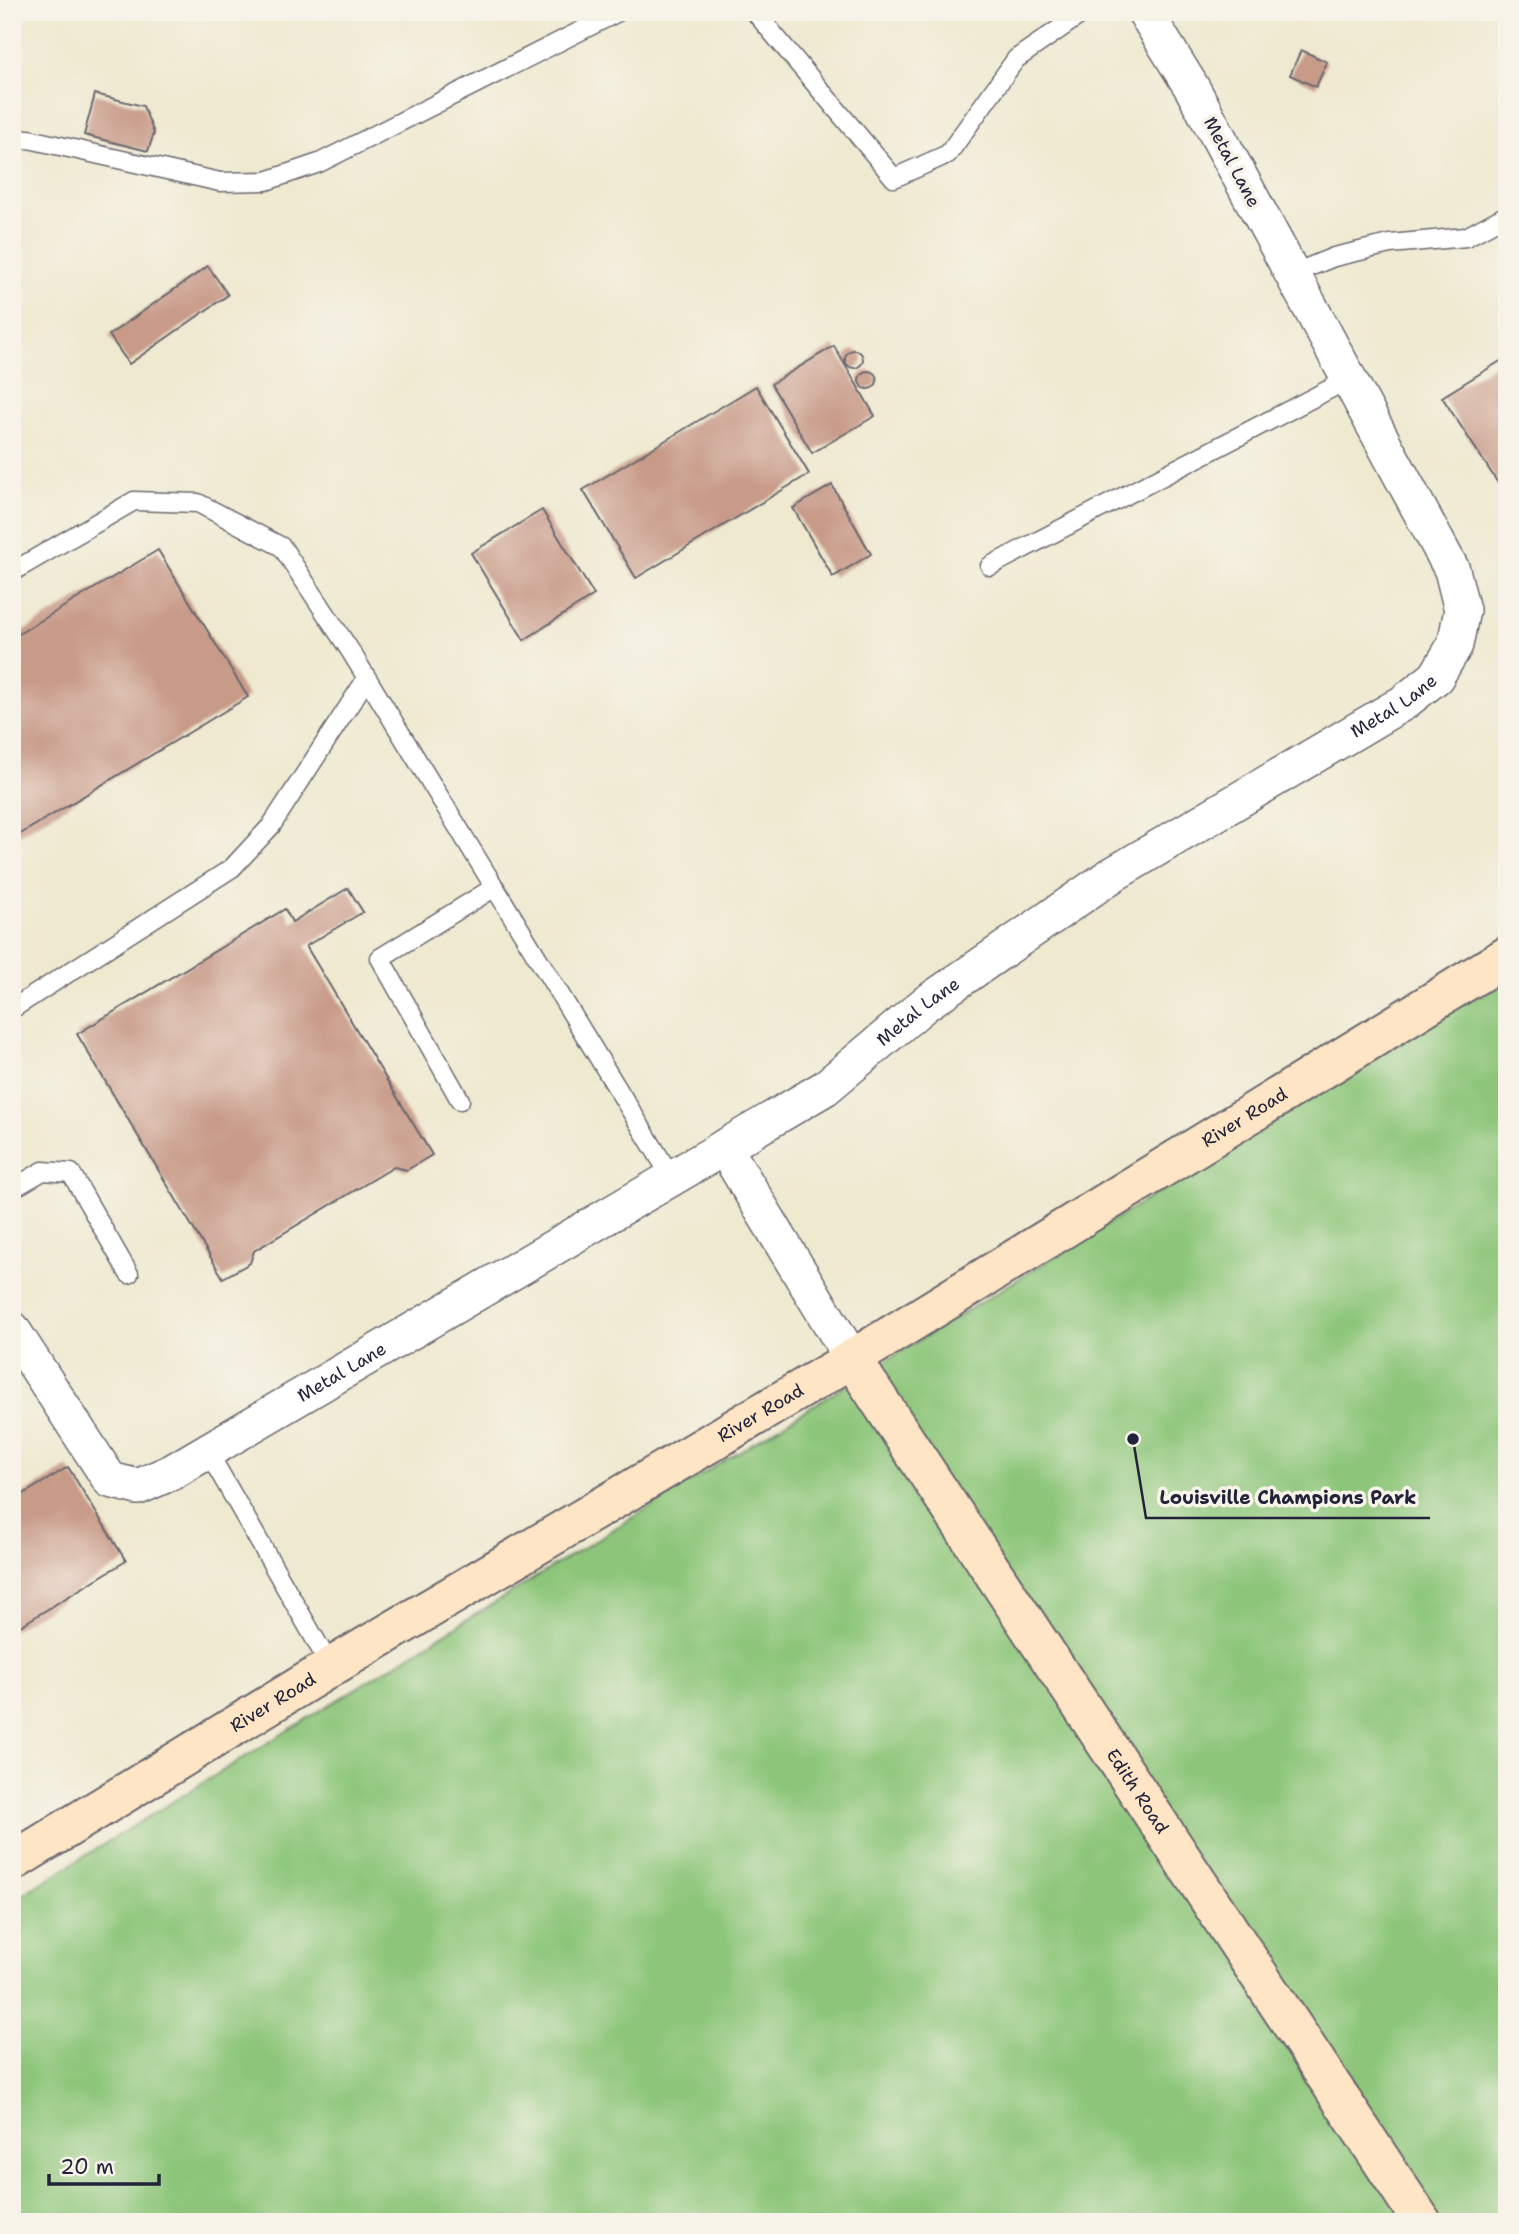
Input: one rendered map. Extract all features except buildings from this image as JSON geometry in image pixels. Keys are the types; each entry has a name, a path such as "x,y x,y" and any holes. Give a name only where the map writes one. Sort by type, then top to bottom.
{"street":[{"name":"Metal Lane","path":"12,1329 110,1480 138,1487 208,1452 825,1088 925,1004 1112,875 1403,703 1436,677 1455,645 1462,610 1452,570 1192,88 1145,12"},
{"name":"River Road","path":"12,1862 331,1667 852,1359 1507,956"},
{"path":"724,1147 852,1359"},
{"name":"Edith Road","path":"852,1359 1422,2222"}],"lane":[{"path":"12,140 29,139 220,182 266,181 320,163 618,12"},
{"path":"755,12 894,178 948,154 1016,59 1084,12"},
{"path":"1292,274 1334,257 1390,244 1466,237 1507,215"},
{"path":"990,565 1349,379"},
{"path":"12,572 134,501 198,503 282,547 367,678 672,1178"},
{"path":"12,1009 232,868 271,826 367,678"},
{"path":"460,1100 380,958 495,887"},
{"path":"12,1189 43,1171 71,1173 129,1274"},
{"path":"208,1452 331,1667"}],"green space":[{"path":"1507,977 1507,2222 12,2222 12,1901"}],"place":[{"name":"Louisville Champions Park","path":"1133,1439"}]}
